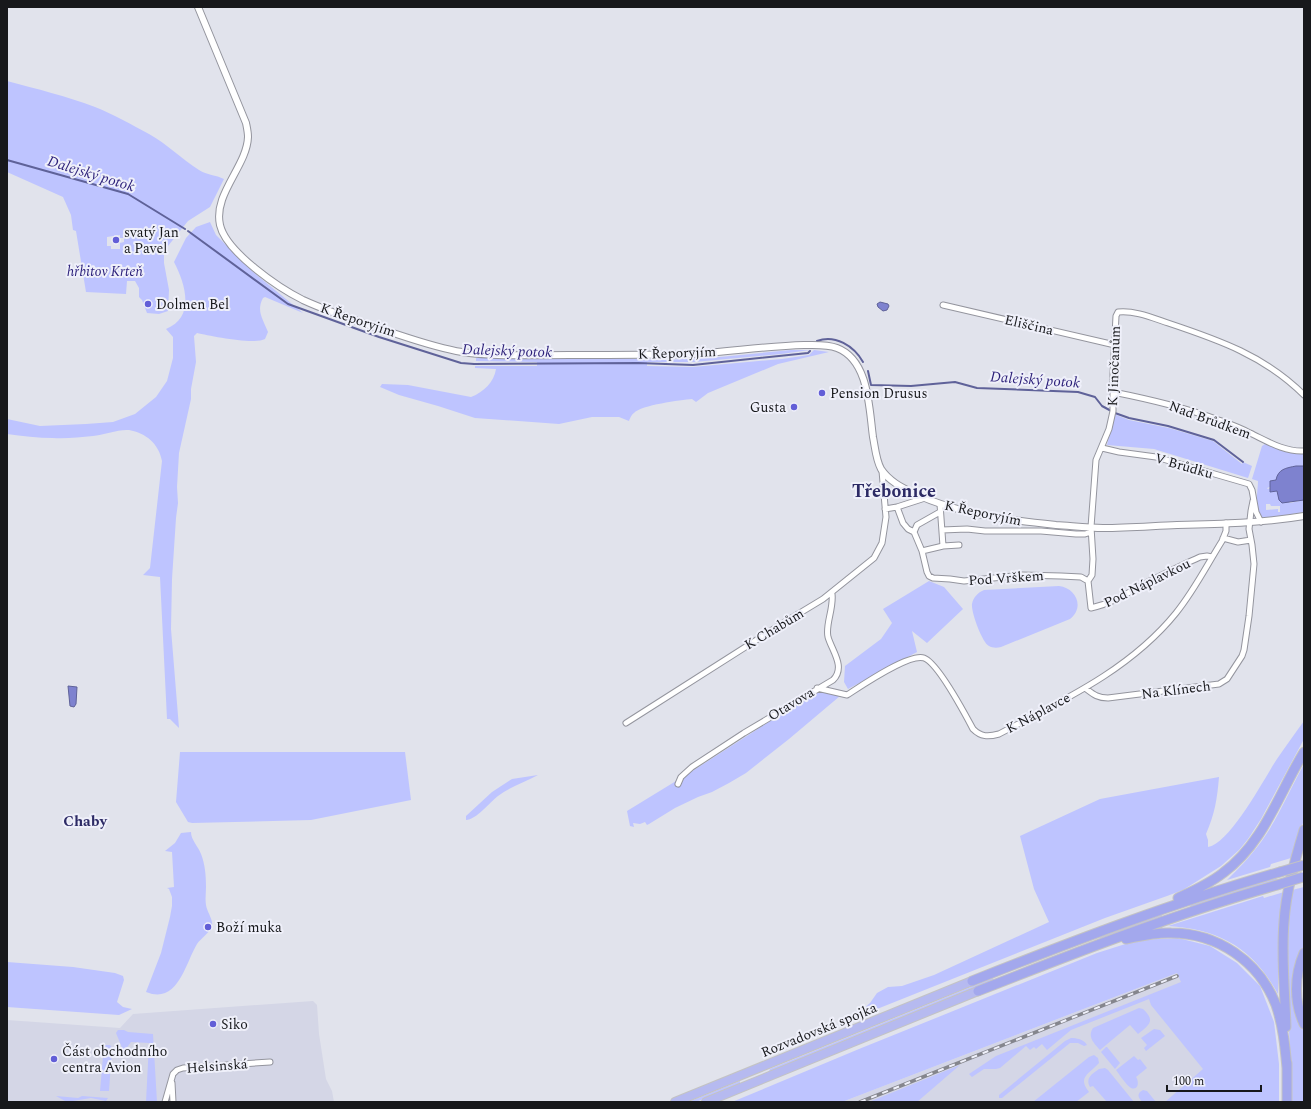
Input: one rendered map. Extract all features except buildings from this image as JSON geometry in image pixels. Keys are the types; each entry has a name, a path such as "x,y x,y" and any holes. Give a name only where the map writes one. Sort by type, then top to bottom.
{"highway":[{"path":"1133,919 1201,887 1223,873 1237,861 1264,826 1304,752"},
{"path":"1287,1102 1283,929 1288,892 1304,830"},
{"path":"1296,858 1304,838"},
{"path":"972,982 1133,919 1214,892 1304,865"},
{"path":"978,991 1089,947 1190,912 1304,877"},
{"path":"1089,947 1140,936 1170,932 1205,937 1228,948 1242,957 1253,968 1263,980 1271,994 1283,1031 1287,1068"},
{"path":"1304,954 1298,970 1296,987 1299,1009 1304,1024"},
{"name":"Rozvadovská spojka","path":"675,1102 972,982"},
{"name":"Rozvadovská spojka","path":"706,1102 978,991"}],"street":[{"name":"K Řeporyjím","path":"198,7 246,123 248,138 244,151 220,204 220,226 223,233 232,245 251,265 269,280 290,294 327,311 404,336 457,351 472,353 519,355 692,354 800,346 828,346 837,348 847,354 854,361 863,378 867,394 876,455 882,471 900,487 924,498 940,504 985,516 1091,530 1249,523 1304,516"},
{"name":"Eliščina","path":"943,305 1115,344"},
{"name":"K Jinočanům","path":"1091,530 1096,466 1109,429 1113,412 1116,316 1118,312 1142,315 1213,338 1232,346 1272,368 1304,395"},
{"name":"Nad Brůdkem","path":"1113,392 1183,408 1217,419 1287,450 1304,451"},
{"name":"V Brůdku","path":"1102,448 1156,457 1249,484 1252,490 1256,512 1261,522"},
{"name":"K Chabům","path":"626,723 677,689 832,594 874,558 882,543 886,517 882,471"},
{"path":"885,509 897,507 924,498"},
{"name":"V Brůdku","path":"1249,523 1253,501"},
{"path":"940,504 943,546"},
{"name":"Pod Vrškem","path":"897,507 903,523 908,529 914,532 922,551 927,572 929,576 933,578 964,581 1022,575 1081,577 1088,581"},
{"path":"914,532 917,525 940,512"},
{"name":"K Náplavce","path":"818,688 847,695 908,660 923,658 928,661 946,683 973,729 978,734 991,736 999,734 1106,675 1127,661 1160,631 1182,606 1224,538 1226,523"},
{"name":"Na Klínech","path":"1084,688 1095,696 1108,698 1219,684 1227,679 1242,656 1249,616 1254,564 1249,523"},
{"name":"K Řeporyjím","path":"942,530 967,529 985,531 1041,531 1085,534 1091,530"},
{"name":"Pod Náplavkou","path":"1091,530 1093,559 1092,575 1088,581 1091,608 1117,600 1151,580 1200,557 1212,557"},
{"path":"1224,538 1238,542 1251,540"},
{"path":"922,551 959,544"},
{"name":"Otavova","path":"678,784 681,777 692,767 744,733 833,680 838,672 839,666 828,633 832,594"},
{"name":"Helsinská","path":"165,1102 173,1074 180,1068 270,1062"},
{"name":"Helsinská","path":"171,1080 173,1102"}],"shaded area":[{"path":"880,302 888,304 889,306 887,310 883,311 878,307 877,304"},
{"path":"1304,466 1304,500 1282,503 1279,500 1277,491 1270,492 1270,481 1276,480 1281,471 1289,467"},
{"path":"68,686 77,687 76,704 74,707 70,706"},
{"path":"1177,973 1267,1102 842,1102"},
{"path":"313,1001 317,1005 319,1034 326,1079 332,1091 334,1102 7,1102 7,1020 120,1028 133,1014"}],"green space":[{"name":"hřbitov Krteň","path":"7,81 62,96 102,110 156,138 199,170 224,179 210,207 188,221 164,251 164,263 169,290 168,311 159,314 147,313 142,300 139,297 139,288 135,281 127,281 126,294 86,292 76,231 73,230 71,215 63,197 7,172","holes":["120,235 120,238 124,238 124,242 120,243 120,249 111,249 111,246 107,246 107,237"]},
{"path":"210,222 216,235 252,271 303,313 265,297 261,303 260,311 268,332 265,339 259,341 242,341 197,333 194,336 196,362 191,389 191,399 179,453 177,487 178,503 172,579 171,629 179,728 170,719 167,719 160,577 143,575 150,568 162,461 158,449 151,440 135,431 129,430 121,430 93,436 63,438 7,434 7,419 40,426 113,422 135,414 156,397 167,381 173,358 173,337 166,329 175,324 185,308 182,280 174,262 186,238 196,227"},
{"path":"791,350 810,350 694,362 647,362 647,366 693,367 782,359 809,355 814,350 829,352 778,364 708,393 696,402 692,399 662,403 638,410 631,416 629,421 619,417 592,417 559,424 475,418 399,395 380,387 382,384 408,385 471,397 488,386 495,374 496,369 475,368 475,366 537,366 537,362 476,361 476,358 608,358 666,360 720,357"},
{"path":"1114,414 1129,420 1169,428 1213,441 1242,464 1243,462 1252,466 1248,478 1154,449 1107,445"},
{"path":"1265,444 1298,454 1304,454 1304,466 1301,466 1276,480 1270,481 1270,487 1267,488 1270,488 1271,492 1277,491 1290,503 1304,500 1304,512 1263,519 1260,516 1257,507 1258,481 1252,479 1262,446","holes":["1266,504 1270,504 1271,506 1280,506 1280,512 1278,512 1278,509 1266,510"]},
{"path":"929,581 944,587 963,609 927,643 912,631 917,652 848,689 844,682 845,666 881,639 892,623 883,609"},
{"path":"1059,586 1070,590 1074,594 1078,604 1075,614 1070,619 1001,647 996,648 989,646 983,639 972,608 973,600 979,593 984,590"},
{"path":"819,692 840,696 746,773 712,792 675,808 647,825 645,822 640,824 633,823 634,827 630,826 627,811 803,700"},
{"path":"1304,721 1304,739 1261,819 1239,850 1221,866 1183,890 1105,918 867,1013 861,1011 870,1003 877,993 888,987 902,986 934,975 1049,922 1034,889 1020,836 1100,799 1219,777 1215,806 1206,834 1208,847 1217,843 1236,823 1277,759"},
{"path":"180,752 405,752 411,800 311,820 192,823 188,822 176,802"},
{"path":"1304,764 1304,820 1291,858 1271,864 1270,867 1227,880 1251,855 1265,836"},
{"path":"538,775 503,793 474,817 466,820 466,816 492,792 512,779"},
{"path":"191,832 192,838 200,851 205,870 206,905 212,920 212,925 197,944 184,971 173,988 166,993 157,994 146,992 161,953 172,906 172,897 169,889 167,888 174,887 172,852 165,851 175,843 181,833"},
{"path":"1276,878 1277,881 1190,907 1191,904"},
{"path":"1304,887 1304,947 1299,957 1298,1017 1304,1033 1304,1102 1291,1102 1286,966 1289,914 1292,890"},
{"path":"1284,892 1278,931 1278,994 1257,964 1246,953 1233,944 1203,931 1168,926 1263,896 1264,898"},
{"path":"1162,914 1162,917 1100,939 1100,937"},
{"path":"1178,938 1210,946 1237,963 1260,986 1274,1022 1279,1064 1279,1102 1165,1102 1203,1069 1151,1005 1149,999 1071,1030 1047,1050 1042,1044 1036,1049 1034,1047 1030,1050 1026,1046 1000,1068 984,1069 972,1077 969,1074 996,1056 1181,982 1177,973 842,1102 732,1102 1097,953 1138,940"},
{"path":"7,962 73,967 115,973 123,976 124,980 117,1002 123,1007 132,1009 119,1015 7,1007"},
{"path":"993,978 994,980 770,1072 769,1071 770,1069"},
{"path":"1139,1008 1143,1009 1147,1013 1150,1023 1138,1034 1130,1025 1100,1050 1091,1037 1091,1031 1093,1028"},
{"path":"1154,1029 1160,1030 1165,1036 1146,1051 1144,1048 1147,1045 1141,1038"},
{"path":"118,1030 153,1034 157,1102 146,1102 149,1043 131,1042 125,1050 123,1050 116,1033"},
{"path":"1071,1038 1082,1040 1087,1045 1084,1046 1078,1043 1070,1043 1002,1098 999,1098 999,1095 1065,1041"},
{"path":"104,1045 110,1045 112,1048 109,1091 100,1091"},
{"path":"1106,1047 1120,1063 1115,1069 1101,1052"},
{"path":"1094,1055 1098,1058 1099,1063 1084,1079 1084,1083 1089,1092 1076,1102 1033,1102 1089,1057"},
{"path":"1134,1056 1138,1060 1140,1059 1147,1068 1136,1077 1138,1085 1134,1089 1127,1085 1116,1070"},
{"path":"960,1065 917,1102 869,1102"},
{"path":"1105,1068 1108,1070 1134,1102 1107,1102 1093,1086 1090,1087 1088,1081 1089,1079 1099,1069"},
{"path":"740,1081 740,1084 696,1102 688,1102"},
{"path":"1143,1090 1147,1091 1156,1102 1142,1102 1139,1098 1139,1093"},
{"path":"56,1096 108,1098 106,1101 91,1098 67,1102"}],"waterway":[{"name":"Dalejský potok","path":"7,160 128,194 185,229"},
{"name":"Dalejský potok","path":"188,231 288,304 379,337 461,363 638,363 693,365 808,353 810,351"},
{"name":"Dalejský potok","path":"817,341 824,339 837,340 855,351 863,362"},
{"name":"Dalejský potok","path":"868,371 871,385 911,386 955,382 977,388 1078,392 1095,397 1102,406 1129,418 1168,426 1214,440 1243,462"}],"railway":[{"path":"860,1102 1177,976"}],"place":[{"name":"svatý Jan a Pavel","path":"116,240"},
{"name":"Dolmen Bel","path":"148,304"},
{"name":"Pension Drusus","path":"822,393"},
{"name":"Gusta","path":"794,407"},
{"name":"Boží muka","path":"208,927"},
{"name":"Siko","path":"213,1024"},
{"name":"Část obchodního centra Avion","path":"54,1059"}],"district":[{"name":"Třebonice","path":"894,491"},
{"name":"Chaby","path":"85,821"}]}
